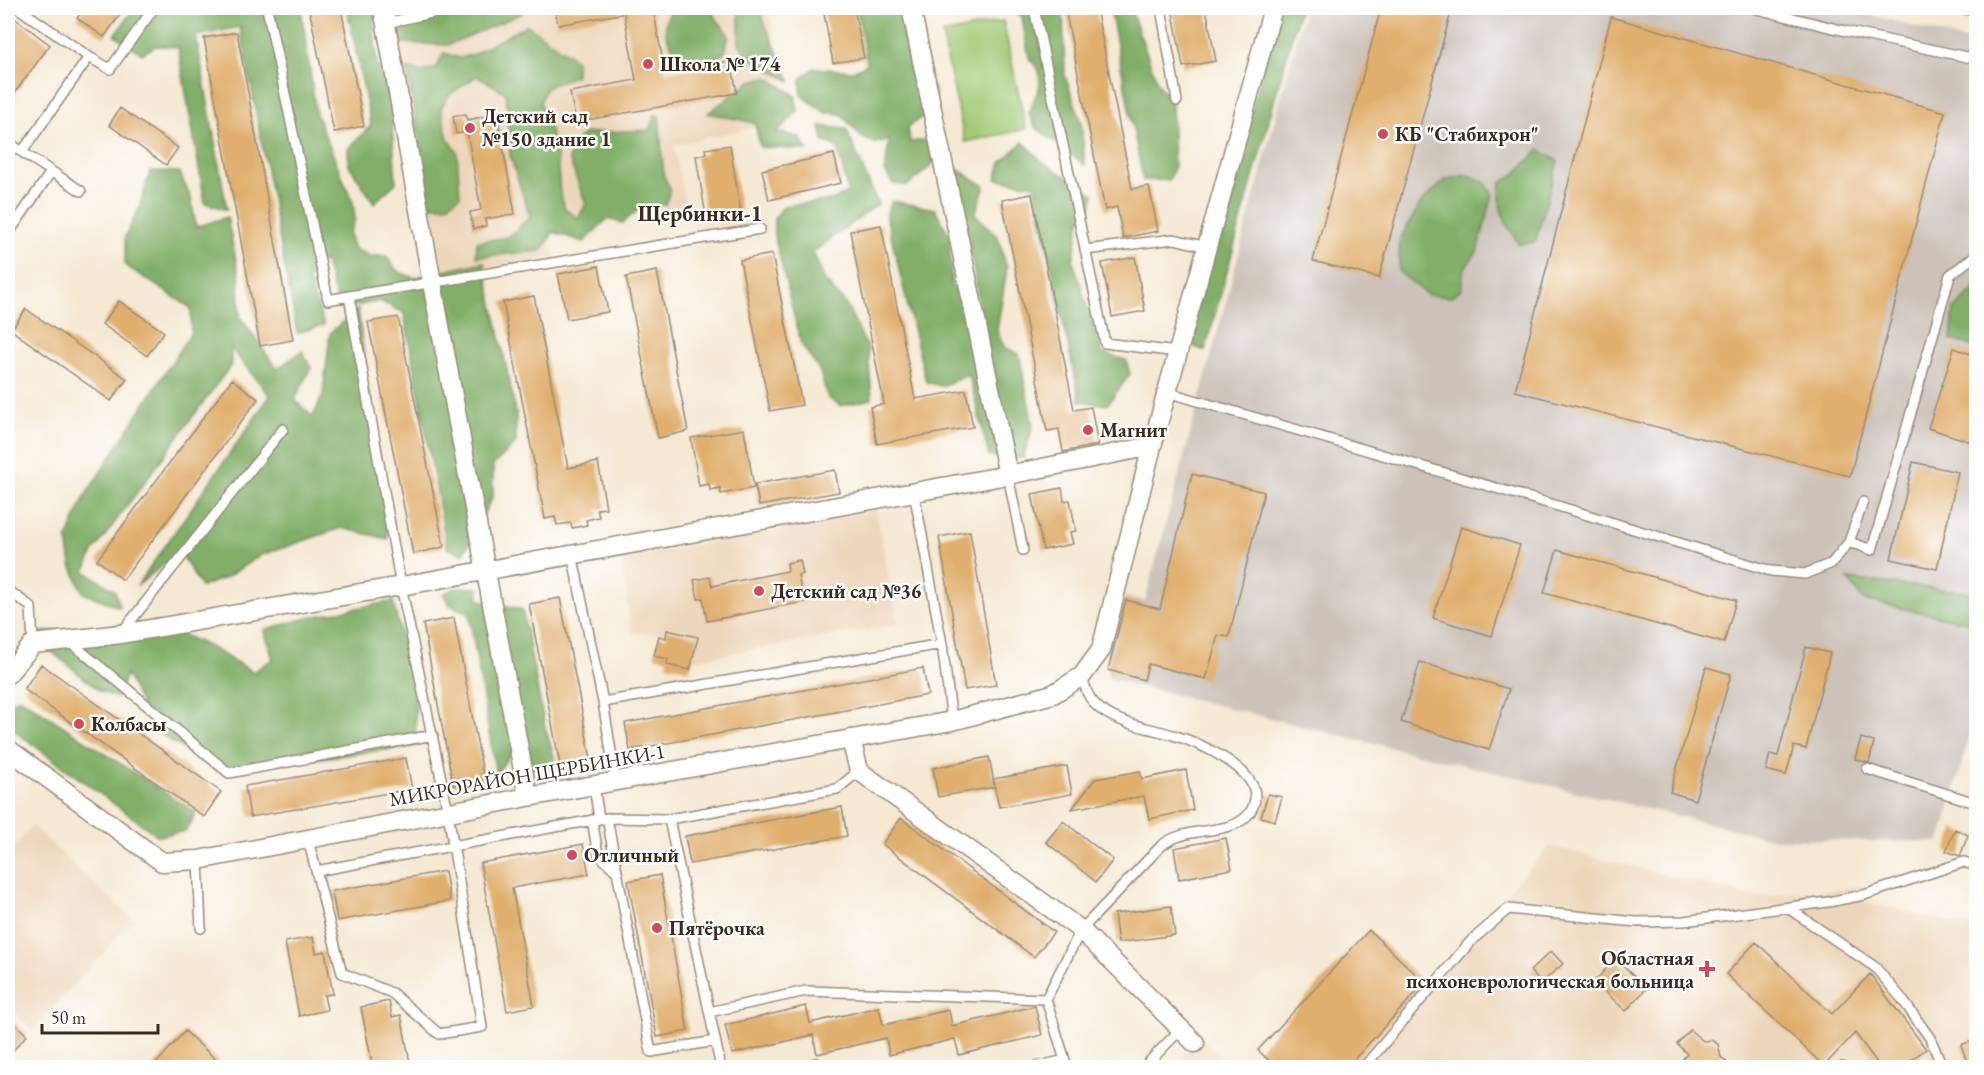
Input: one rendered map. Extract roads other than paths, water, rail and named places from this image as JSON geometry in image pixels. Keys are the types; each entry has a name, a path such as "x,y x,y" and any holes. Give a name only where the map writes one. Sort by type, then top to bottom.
{"street":[{"path":"911,8 1008,475"},
{"path":"1083,676 1101,650 1177,352 1273,8"},
{"path":"385,15 432,283 528,797"},
{"path":"8,674 33,644 121,634 486,570 1008,475 1152,446"},
{"name":"МИКРОРАЙОН ЩЕРБИНКИ-1","path":"8,749 162,862 198,860 528,797 952,721 1053,694 1083,676"},
{"path":"851,739 859,771 1081,930 1195,1043"}],"lane":[{"path":"18,8 110,69 154,8"},
{"path":"267,8 328,300 760,229"},
{"path":"385,15 454,8"},
{"path":"1034,8 1105,343 1177,352"},
{"path":"1161,8 1177,101"},
{"path":"1753,8 1845,31 1977,59"},
{"path":"1962,8 1977,12"},
{"path":"22,152 89,57"},
{"path":"8,142 81,191"},
{"path":"8,234 51,172"},
{"path":"1085,250 1174,239 1206,247"},
{"path":"1849,542 1872,550 1950,275 1977,255"},
{"path":"308,839 342,973 392,993 439,1034 482,1027 448,812 401,585 349,296"},
{"path":"1167,392 1771,571 1805,574 1832,563 1849,542 1863,502"},
{"path":"121,634 283,429"},
{"path":"1008,475 1023,550"},
{"path":"914,492 942,644 952,721"},
{"path":"572,554 603,702 616,782"},
{"path":"8,590 30,607 33,644"},
{"path":"69,640 229,773 433,735"},
{"path":"603,702 942,644"},
{"path":"1031,1068 1065,1060 1046,999 1081,930 1167,841 1185,833 1231,825 1248,815 1254,803 1253,784 1248,777 1211,750 1176,736 1125,722 1106,713 1090,700 1083,676"},
{"path":"1868,769 1977,803"},
{"path":"316,871 599,819 669,819 837,789 859,771"},
{"path":"594,786 599,819 616,871 651,1052 715,1041"},
{"path":"599,819 598,854 616,871"},
{"path":"669,819 721,1068"},
{"path":"198,860 201,928"},
{"path":"1363,1068 1471,941 1508,909 1636,922 1684,921 1788,908 1864,895 1964,862 1977,866"},
{"path":"1788,908 1875,967 1930,1038 1943,1068"},
{"path":"709,1012 806,991 1046,999"},
{"path":"1143,1068 1181,1029"},
{"path":"800,1068 816,1063"}],"place":[{"name":"Школа № 174","path":"648,64"},
{"name":"Детский сад №150 здание 1","path":"470,128"},
{"name":"КБ \"Стабихрон\"","path":"1383,134"},
{"name":"Магнит","path":"1088,430"},
{"name":"Детский сад №36","path":"759,591"},
{"name":"Колбасы","path":"79,724"},
{"name":"Отличный","path":"572,855"},
{"name":"Пятёрочка","path":"657,928"},
{"name":"Областная психоневрологическая больница","path":"1707,969"}],"district":[{"name":"Щербинки-1","path":"700,213"}]}
